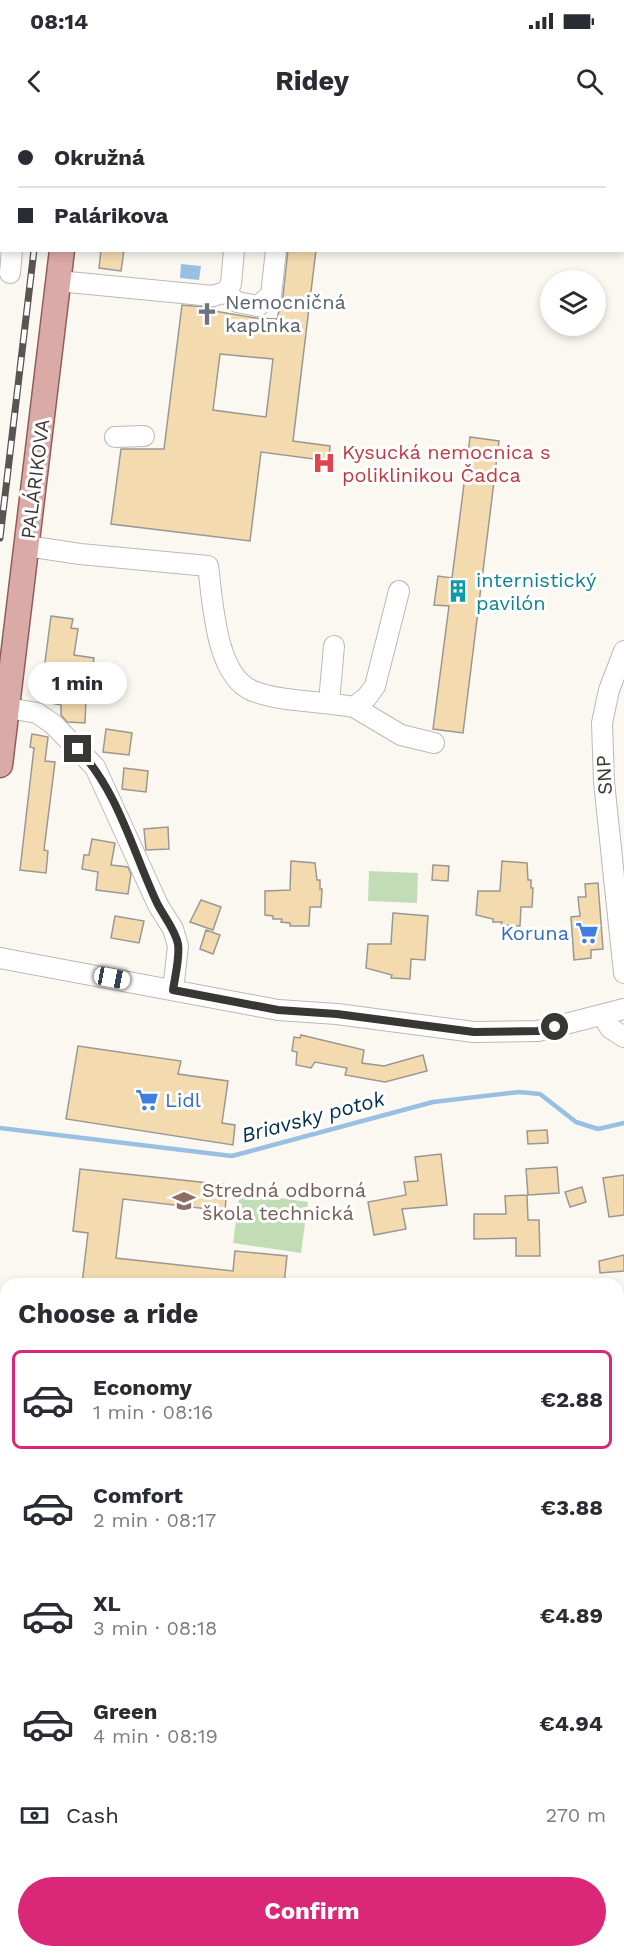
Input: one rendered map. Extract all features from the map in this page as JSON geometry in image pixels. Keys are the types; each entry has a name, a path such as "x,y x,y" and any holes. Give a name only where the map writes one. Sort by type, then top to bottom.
{"main road":[{"name":"PALÁRIKOVA","path":"0,765 62,252"}],"street":[{"path":"10,273 12,252"},
{"path":"58,281 213,296 225,292 231,284 234,252"},
{"path":"225,292 246,306 258,306 266,301 271,295 276,252"},
{"path":"115,437 144,436"},
{"path":"27,546 80,554 208,566 224,659 238,683 253,691 270,695 354,707 401,735 434,743"},
{"path":"354,707 368,697 375,686 399,591"},
{"path":"329,702 334,646"},
{"name":"SNP","path":"624,651 609,690 602,723 603,782 624,973"},
{"path":"8,708 37,713 53,724 95,767 158,905 173,929 178,946 173,990"},
{"path":"0,958 278,1010 337,1014 474,1032 538,1031 624,1009"},
{"path":"603,1016 610,1028 624,1037"}],"green space":[{"path":"369,871 418,873 417,903 368,901"},
{"path":"240,1192 308,1202 301,1253 233,1243"}],"water":[{"path":"181,264 201,266 199,280 180,278"}],"building":[{"path":"101,252 124,252 121,271 99,268"},
{"path":"288,252 316,252 293,441 330,446 329,461 261,452 250,541 111,524 121,449 164,449 182,305 215,308 214,311 256,318 277,319 283,296","holes":["220,354 273,359 266,417 213,410"]},
{"name":"internistický pavilón","path":"470,437 499,441 463,733 433,729 449,606 434,605 438,576 452,578"},
{"path":"51,616 73,619 71,628 78,629 74,655 94,658 90,685 97,686 95,700 86,698 85,723 67,722 61,715 61,705 40,701"},
{"path":"106,729 132,733 129,755 103,752"},
{"path":"32,734 48,737 45,761 55,762 44,850 48,851 46,873 20,870 34,748 30,747"},
{"path":"124,768 148,771 146,792 122,789"},
{"path":"168,827 169,849 146,850 144,829"},
{"path":"92,839 115,843 111,865 128,867 131,874 128,894 96,890 98,872 82,869 84,855 89,855"},
{"path":"291,861 315,863 317,880 320,880 321,907 310,907 309,926 290,926 290,923 281,922 282,919 273,919 273,916 265,915 265,891 290,890"},
{"path":"502,861 527,863 528,880 531,880 531,888 533,888 532,907 521,907 520,926 501,925 502,922 493,922 493,919 476,915 478,891 500,891"},
{"path":"433,865 449,866 448,881 432,880"},
{"name":"Koruna","path":"598,883 603,949 591,950 591,958 574,960 571,917 580,916 578,897 586,897 585,884"},
{"path":"201,900 221,907 213,930 190,922"},
{"path":"393,913 428,916 425,960 411,959 410,979 391,978 392,975 366,968 368,944 391,944"},
{"path":"115,916 144,921 139,943 111,938"},
{"path":"206,930 220,935 213,954 200,949"},
{"path":"301,1035 364,1050 362,1063 384,1066 423,1055 427,1071 385,1082 345,1075 347,1068 315,1062 311,1068 296,1065 297,1052 292,1051 294,1037 300,1038"},
{"name":"Lidl","path":"78,1046 181,1061 178,1074 228,1081 222,1123 235,1125 233,1145 66,1119"},
{"path":"547,1130 548,1143 528,1144 527,1131"},
{"path":"441,1154 447,1205 402,1209 406,1229 374,1235 368,1202 406,1195 404,1182 418,1181 415,1157"},
{"path":"557,1167 559,1193 528,1195 526,1169"},
{"path":"80,1169 227,1185 225,1211 123,1199 116,1258 233,1271 235,1251 287,1256 285,1278 83,1278 88,1233 73,1231"},
{"path":"624,1175 624,1215 609,1217 603,1178"},
{"path":"582,1187 586,1202 570,1207 565,1192"},
{"path":"527,1195 528,1220 539,1220 540,1256 516,1256 516,1238 474,1239 474,1214 506,1214 505,1196"},
{"path":"624,1255 624,1271 600,1273 599,1261"}],"waterway":[{"name":"Briavsky potok","path":"0,1128 232,1156 433,1102 519,1092 540,1094 576,1122 598,1129 624,1123"}],"railway":[{"path":"0,538 34,252"}],"place":[{"name":"Nemocničná kaplnka","path":"207,314"},
{"name":"Kysucká nemocnica s poliklinikou Čadca","path":"324,463"},
{"name":"internistický pavilón","path":"458,591"},
{"name":"Koruna","path":"587,933"},
{"name":"Lidl","path":"147,1100"},
{"name":"Stredná odborná škola technická","path":"184,1201"}],"route":[{"path":"78,749 95,767 108,789 158,905 173,929 178,946 173,990 278,1010 337,1014 474,1032 538,1031 555,1027"}]}
